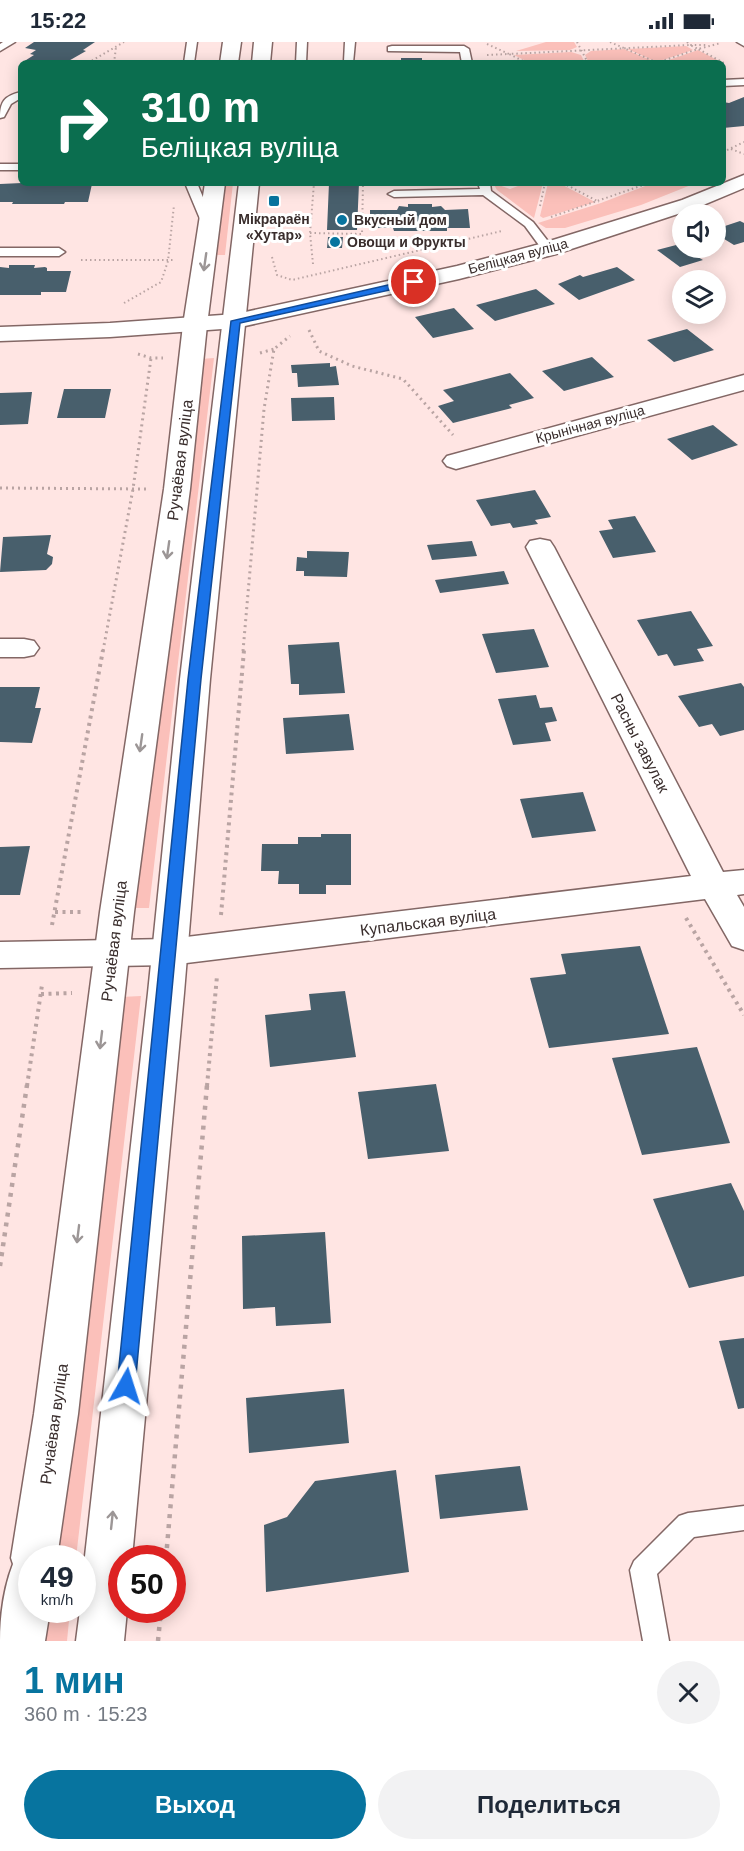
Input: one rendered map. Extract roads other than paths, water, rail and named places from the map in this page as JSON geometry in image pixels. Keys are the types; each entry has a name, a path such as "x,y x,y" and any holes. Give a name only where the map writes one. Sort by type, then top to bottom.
{"main road":[{"path":"229,60 232,42"},
{"path":"261,60 263,42"},
{"name":"Беліцкая вуліца","path":"0,334 236,321 459,272 548,249 689,204 744,181"},
{"name":"Ручаёвая вуліца","path":"36,1545 56,1414 112,953 177,489 195,325 214,186"},
{"path":"100,1641 166,993 195,679 236,321 249,186"},
{"name":"Крынічная вуліца","path":"463,459 738,391"},
{"name":"Расны завулак","path":"540,547 729,884 744,937"},
{"name":"Купальская вуліца","path":"0,954 170,952 221,965 729,884"},
{"path":"21,1641 24,1623"}],"lane":[{"path":"0,48 10,42"},
{"path":"189,60 192,42"},
{"path":"301,60 302,42"},
{"path":"349,60 350,42"},
{"path":"392,49 466,45 467,60"},
{"path":"726,83 744,82"},
{"path":"0,115 5,103 10,98 18,96"},
{"path":"0,167 18,167"},
{"path":"192,186 209,226"},
{"path":"394,194 485,188 529,224 548,249"},
{"path":"0,252 59,252"},
{"path":"656,1641 643,1569 688,1525 744,1518"}],"place":[{"name":"Мікрараён «Хутар»","path":"274,201"},
{"name":"Вкусный дом","path":"342,220"},
{"name":"Овощи и Фрукты","path":"335,242"}]}
